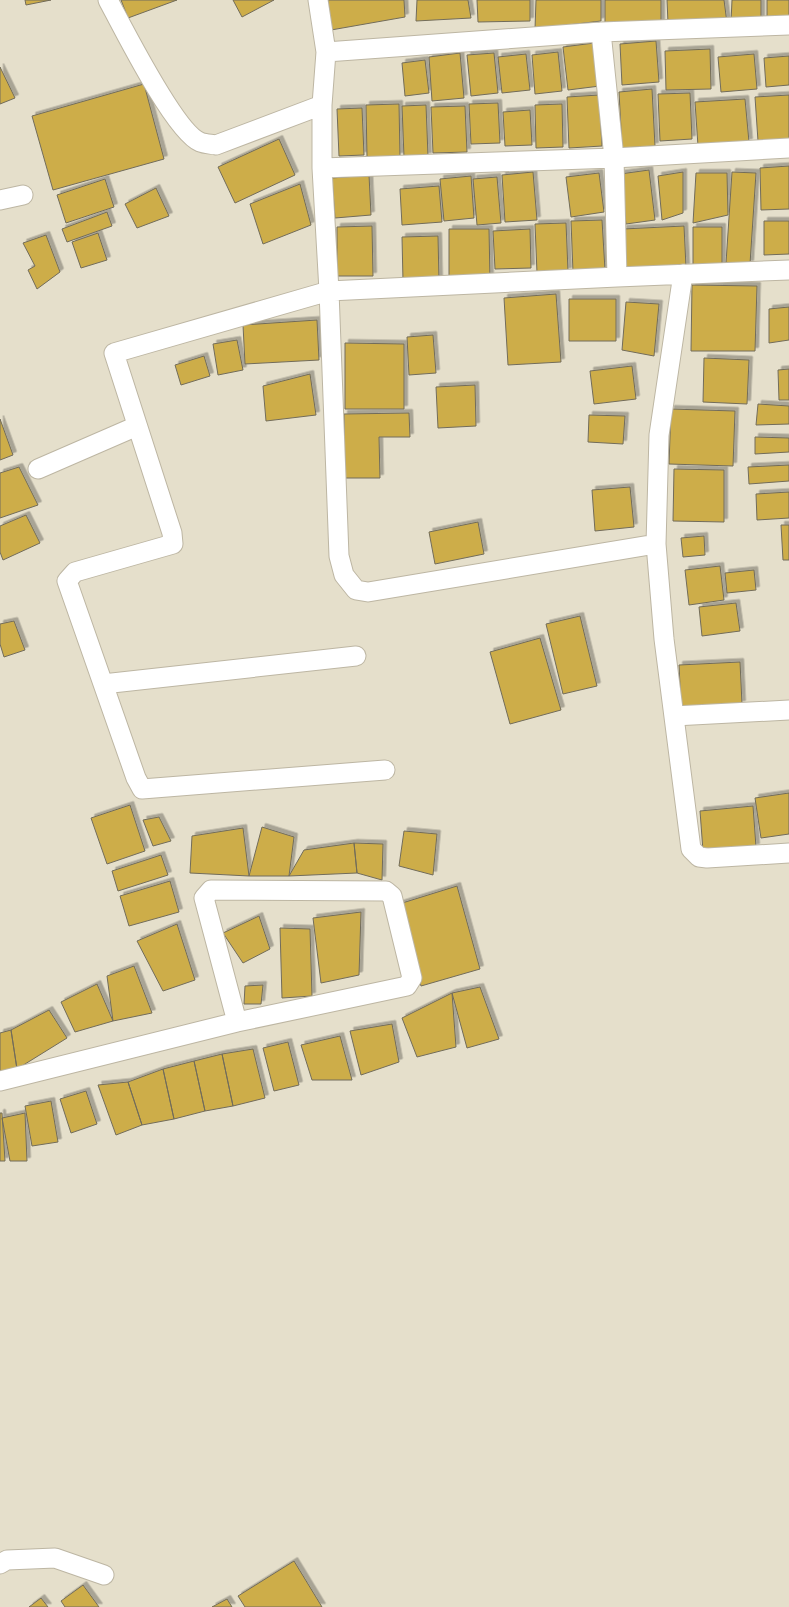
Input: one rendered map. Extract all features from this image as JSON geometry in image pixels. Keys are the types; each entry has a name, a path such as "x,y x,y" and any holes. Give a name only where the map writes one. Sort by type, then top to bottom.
{"street":[{"path":"108,0 156,86 182,126 200,142 216,145 322,105"},
{"path":"318,0 326,52 322,105 322,168 329,291 339,556 344,574 356,590 368,592 656,544"},
{"path":"326,52 601,32 789,25"},
{"path":"601,32 614,158 617,277"},
{"path":"322,168 614,158 789,148"},
{"path":"0,200 23,195"},
{"path":"385,770 142,789 136,778 67,581 75,572 173,544 172,533 114,353 329,291 789,270"},
{"path":"683,274 659,435 656,544 664,639 691,849 699,857 707,858 789,853"},
{"path":"38,469 137,426"},
{"path":"103,684 356,656"},
{"path":"674,716 789,710"},
{"path":"0,1081 237,1022 407,986 412,978 390,892 211,890 205,895 204,898 237,1022"},
{"path":"0,1564 7,1560 55,1558 104,1575"}],"building":[{"path":"25,0 51,0 26,5"},
{"path":"121,0 177,0 128,18"},
{"path":"233,0 274,0 242,17"},
{"path":"328,0 404,0 405,17 331,30"},
{"path":"417,0 468,0 471,18 416,21"},
{"path":"477,0 530,0 530,21 478,22"},
{"path":"536,0 601,0 601,21 535,29"},
{"path":"605,0 661,0 661,28 605,29"},
{"path":"667,0 724,0 727,23 668,23"},
{"path":"732,0 761,0 761,23 731,22"},
{"path":"767,0 789,0 789,22 767,22"},
{"path":"656,41 659,82 622,85 620,44"},
{"path":"594,43 600,86 568,90 563,47"},
{"path":"710,49 711,89 666,90 665,51"},
{"path":"558,52 562,91 535,94 532,55"},
{"path":"460,53 464,98 432,101 429,57"},
{"path":"494,53 498,93 471,96 467,55"},
{"path":"526,54 530,90 502,93 498,57"},
{"path":"754,54 757,89 721,92 718,57"},
{"path":"789,56 789,85 766,87 764,58"},
{"path":"425,60 429,93 405,96 402,63"},
{"path":"0,67 15,98 0,104"},
{"path":"144,84 164,159 53,190 32,116"},
{"path":"652,89 655,146 622,148 619,92"},
{"path":"690,93 692,139 660,141 658,94"},
{"path":"599,95 602,146 569,148 567,97"},
{"path":"789,95 789,139 758,141 755,97"},
{"path":"745,99 749,142 698,146 695,102"},
{"path":"498,103 500,143 471,144 469,104"},
{"path":"399,104 400,156 367,157 366,105"},
{"path":"562,104 563,147 536,148 535,105"},
{"path":"426,105 428,156 404,157 402,106"},
{"path":"465,106 467,152 433,153 431,107"},
{"path":"362,108 364,155 339,156 337,109"},
{"path":"530,110 532,145 505,146 503,112"},
{"path":"279,139 295,175 235,203 218,167"},
{"path":"789,166 789,209 761,210 760,168"},
{"path":"649,170 655,220 626,224 620,174"},
{"path":"533,172 537,220 505,222 502,175"},
{"path":"683,172 683,213 662,220 658,176"},
{"path":"732,172 756,173 750,264 726,263"},
{"path":"599,173 604,212 571,217 566,177"},
{"path":"696,173 727,173 728,215 693,223"},
{"path":"369,175 371,215 335,218 332,178"},
{"path":"471,176 474,218 444,221 440,179"},
{"path":"497,177 501,223 477,225 473,179"},
{"path":"105,179 114,207 66,223 57,195"},
{"path":"300,184 311,225 263,244 250,204"},
{"path":"439,186 442,222 402,225 400,189"},
{"path":"156,188 169,216 137,228 125,204"},
{"path":"107,212 112,226 67,242 62,229"},
{"path":"602,220 605,270 573,272 571,221"},
{"path":"764,221 789,221 789,254 764,255"},
{"path":"566,223 568,271 537,273 535,224"},
{"path":"372,226 373,276 337,276 337,227"},
{"path":"684,226 686,267 624,270 623,229"},
{"path":"693,227 722,227 722,266 693,266"},
{"path":"449,229 489,229 490,279 449,279"},
{"path":"530,229 531,268 495,269 493,231"},
{"path":"98,233 107,260 81,268 72,242"},
{"path":"46,235 60,272 37,289 28,270 35,266 23,243"},
{"path":"438,236 439,280 403,281 402,237"},
{"path":"692,285 757,286 755,351 691,351"},
{"path":"556,294 561,362 508,365 504,298"},
{"path":"569,299 616,299 616,341 569,341"},
{"path":"626,302 659,304 654,356 622,350"},
{"path":"789,307 789,340 769,343 769,309"},
{"path":"317,320 319,360 245,364 243,325"},
{"path":"433,335 436,373 409,375 407,337"},
{"path":"237,340 243,370 218,375 213,344"},
{"path":"345,343 404,344 404,409 345,409"},
{"path":"204,356 210,376 181,385 175,365"},
{"path":"704,358 749,360 747,404 703,402"},
{"path":"632,366 636,399 594,404 590,371"},
{"path":"789,369 789,400 779,400 778,370"},
{"path":"310,374 316,415 266,421 263,386"},
{"path":"475,385 476,426 438,428 436,387"},
{"path":"758,404 789,406 789,424 756,425"},
{"path":"671,409 735,411 733,466 669,464"},
{"path":"409,413 410,437 379,437 380,478 345,478 344,414"},
{"path":"589,415 625,416 623,444 588,442"},
{"path":"0,419 13,455 0,460"},
{"path":"755,437 789,438 789,452 755,454"},
{"path":"789,465 789,481 749,484 748,467"},
{"path":"19,467 38,505 0,518 0,473"},
{"path":"674,469 724,470 724,522 673,521"},
{"path":"630,487 634,527 595,531 592,490"},
{"path":"789,492 789,518 757,520 756,494"},
{"path":"26,515 40,543 3,560 0,552 0,526"},
{"path":"478,522 484,554 435,564 429,532"},
{"path":"781,525 789,525 789,560 783,560"},
{"path":"704,536 705,555 683,557 681,538"},
{"path":"720,566 724,600 689,605 685,570"},
{"path":"754,570 756,590 727,593 725,573"},
{"path":"736,603 740,631 702,636 699,607"},
{"path":"580,616 597,686 563,694 546,624"},
{"path":"14,621 25,650 4,657 0,644 0,624"},
{"path":"540,638 561,710 510,724 490,652"},
{"path":"740,662 742,704 681,707 679,665"},
{"path":"789,793 789,834 761,838 755,798"},
{"path":"130,805 145,851 107,864 91,818"},
{"path":"753,806 756,847 703,851 700,811"},
{"path":"159,817 171,841 153,846 143,820"},
{"path":"262,827 294,837 289,876 249,876"},
{"path":"243,828 249,876 190,873 192,836"},
{"path":"404,831 437,834 433,875 399,866"},
{"path":"354,843 383,844 382,880 357,873"},
{"path":"354,843 357,873 289,876 304,850"},
{"path":"161,855 168,875 118,891 112,871"},
{"path":"170,881 179,912 129,926 120,896"},
{"path":"457,886 480,969 421,986 399,904"},
{"path":"361,912 359,975 321,983 313,918"},
{"path":"259,916 270,949 243,963 223,933"},
{"path":"177,924 195,980 163,991 137,941"},
{"path":"280,928 310,929 312,996 282,998"},
{"path":"134,966 152,1013 113,1021 107,976"},
{"path":"97,984 113,1021 75,1032 61,1002"},
{"path":"263,985 261,1004 244,1004 245,986"},
{"path":"480,987 499,1039 467,1048 452,993"},
{"path":"452,993 456,1047 417,1057 402,1018"},
{"path":"49,1010 67,1038 17,1069 11,1030"},
{"path":"392,1024 399,1062 361,1075 350,1031"},
{"path":"11,1030 17,1069 0,1072 0,1033"},
{"path":"340,1036 352,1080 312,1080 301,1045"},
{"path":"288,1042 299,1085 274,1091 263,1048"},
{"path":"253,1049 265,1098 233,1106 222,1054"},
{"path":"222,1054 233,1106 205,1111 194,1061"},
{"path":"194,1061 205,1111 174,1119 163,1069"},
{"path":"163,1069 174,1119 142,1125 128,1082"},
{"path":"128,1082 142,1125 116,1135 98,1085"},
{"path":"86,1091 97,1124 71,1133 60,1099"},
{"path":"51,1101 58,1142 32,1146 25,1106"},
{"path":"0,1113 2,1113 5,1161 0,1161"},
{"path":"25,1113 27,1161 10,1161 2,1118"},
{"path":"294,1561 322,1607 245,1607 238,1596"},
{"path":"83,1585 99,1607 65,1607 61,1601"},
{"path":"41,1598 48,1607 29,1607"},
{"path":"227,1599 232,1607 212,1607"}]}
